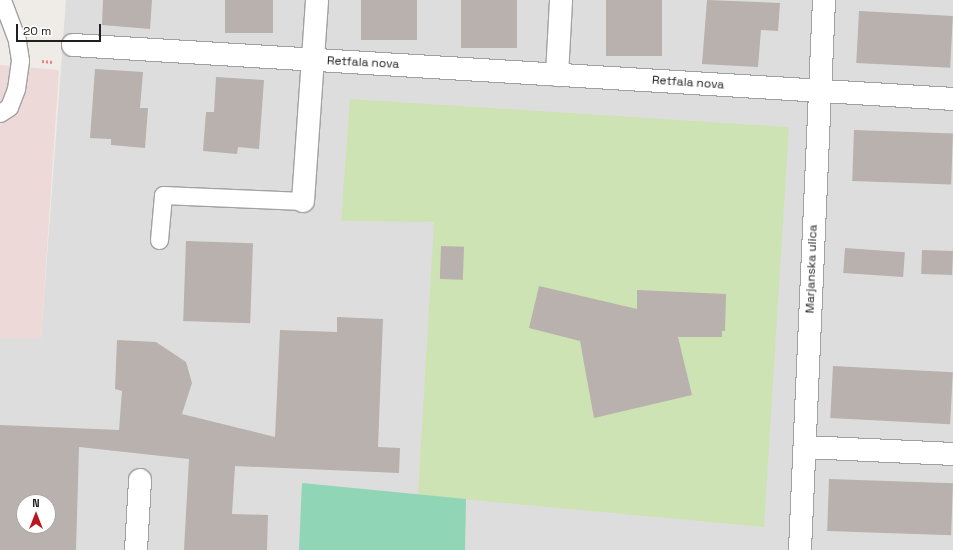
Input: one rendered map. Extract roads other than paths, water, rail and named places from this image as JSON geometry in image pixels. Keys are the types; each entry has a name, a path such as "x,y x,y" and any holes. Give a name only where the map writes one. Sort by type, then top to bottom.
{"street":[{"name":"Retfala nova","path":"303,201 317,0"},
{"path":"557,74 561,0"},
{"name":"Marjanska ulica","path":"800,550 824,0"},
{"name":"Retfala nova","path":"73,45 819,91"},
{"path":"819,91 953,99"},
{"path":"805,447 953,454"},
{"path":"136,550 140,480"}],"lane":[{"path":"0,113 9,107 16,89 20,60 12,21 2,0"},
{"path":"159,240 163,195 303,201"}]}
